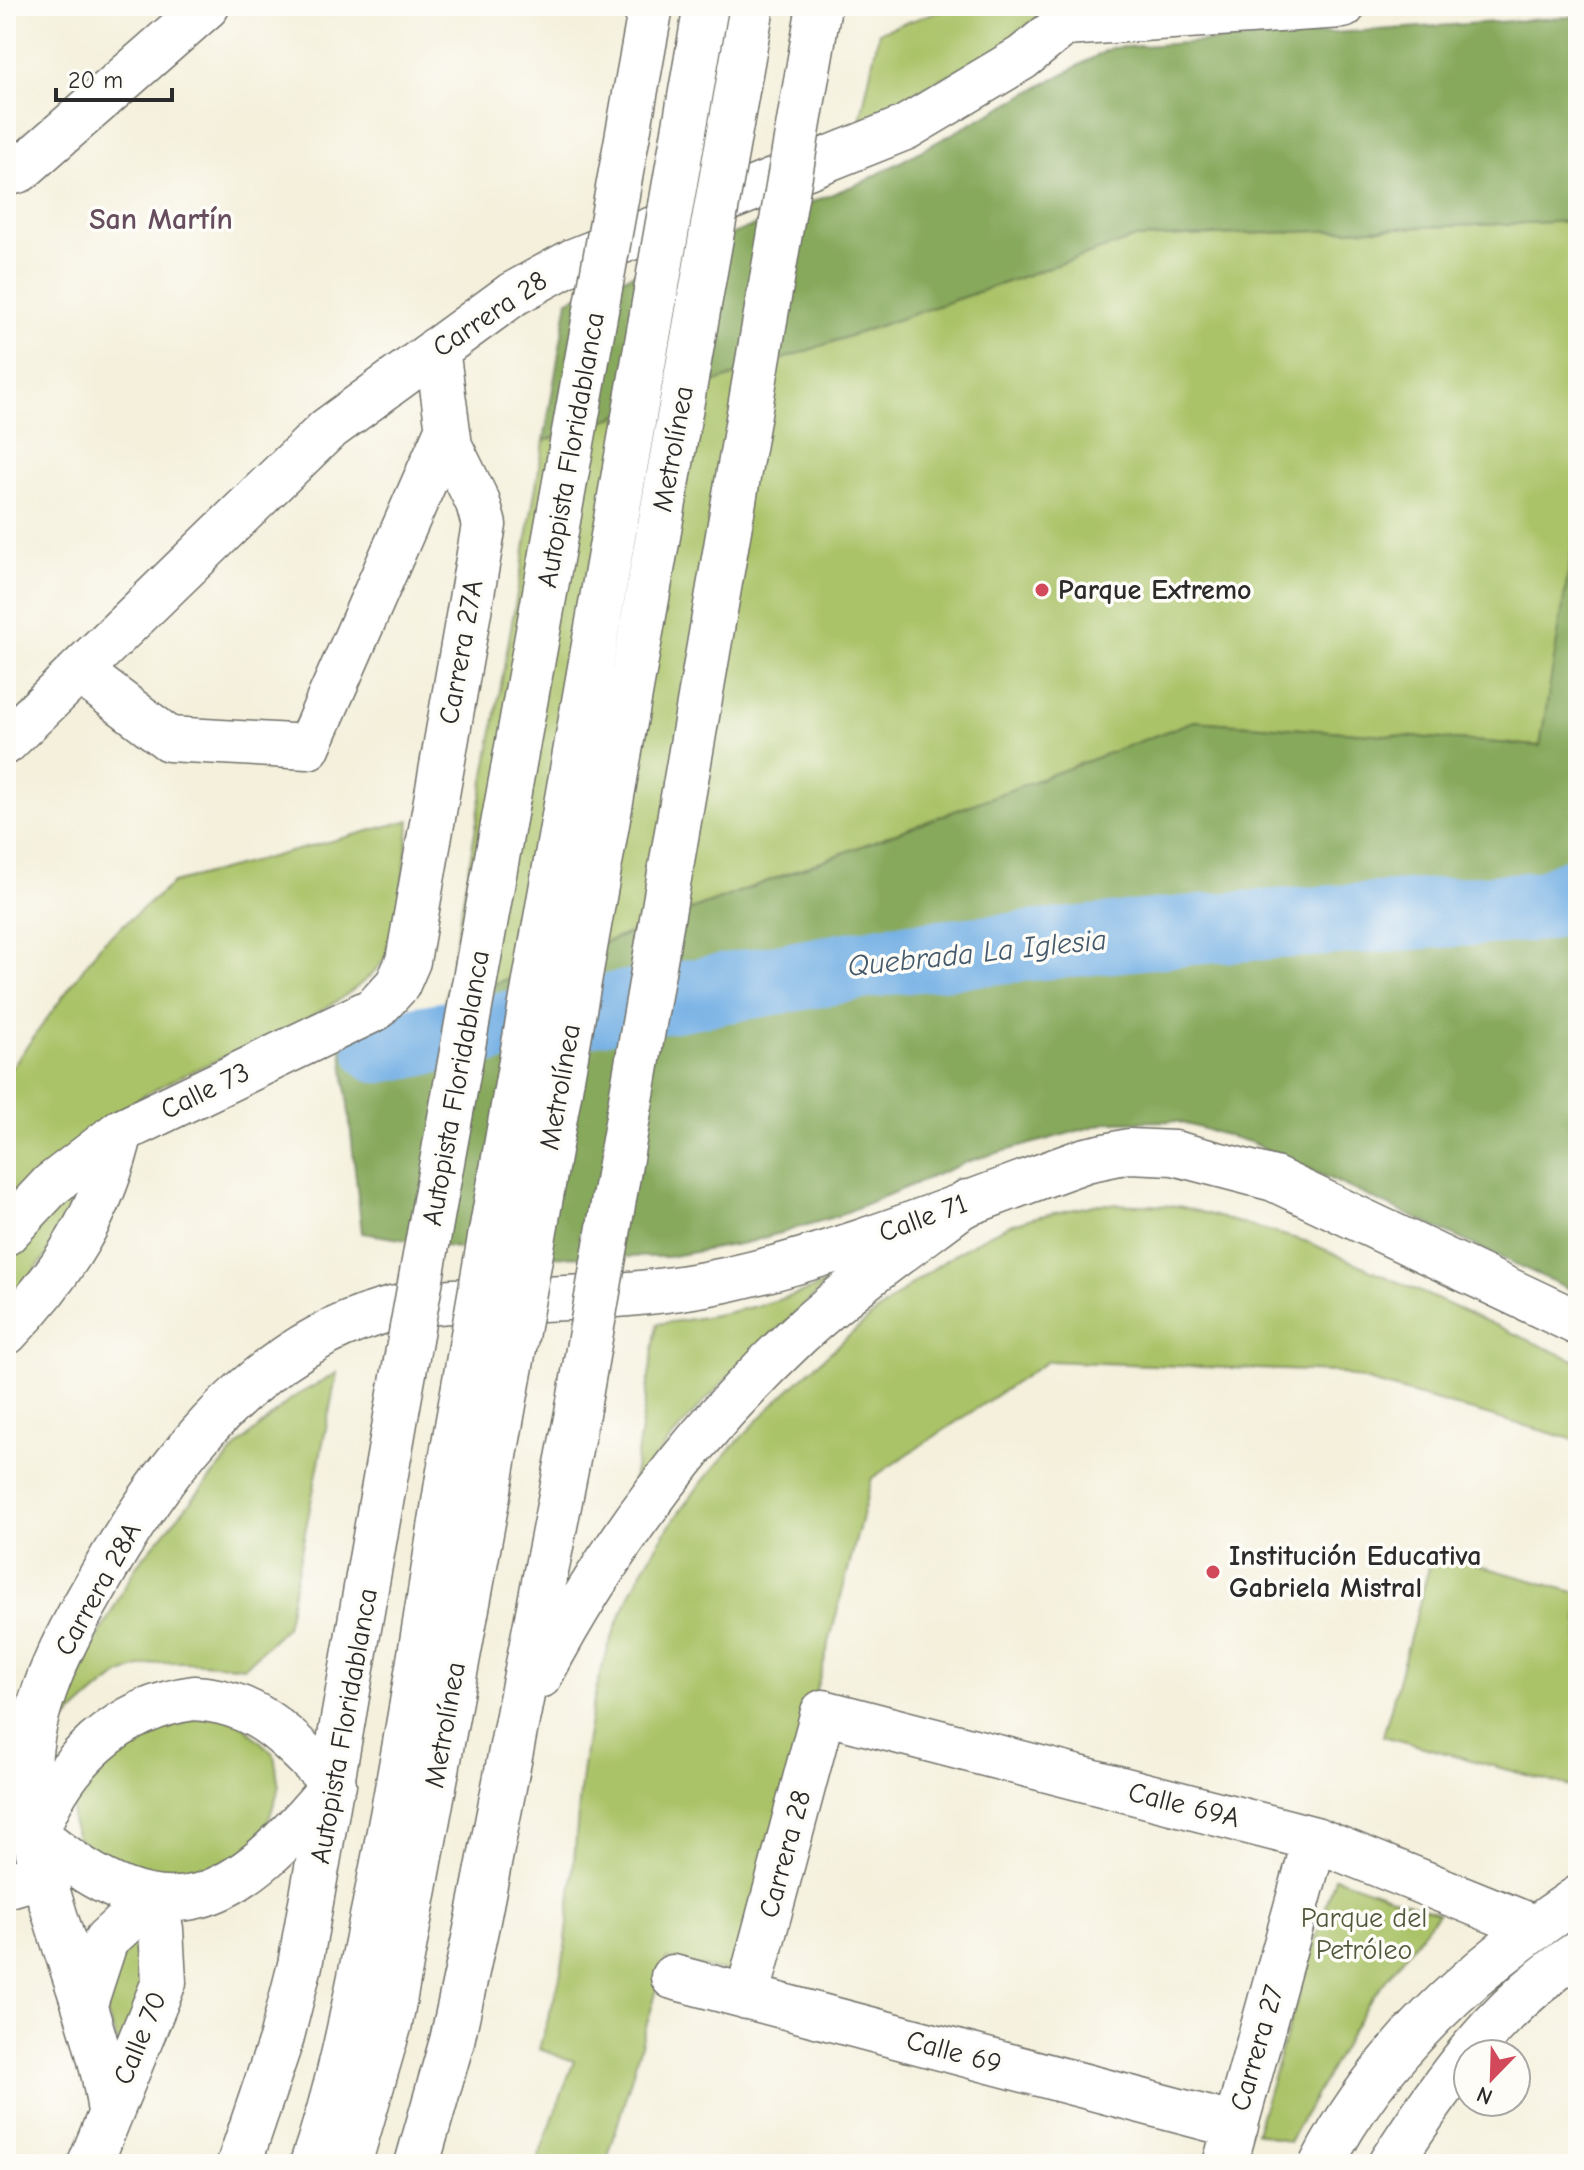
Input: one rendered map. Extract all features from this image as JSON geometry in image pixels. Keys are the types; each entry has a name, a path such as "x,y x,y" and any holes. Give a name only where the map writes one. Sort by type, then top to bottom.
{"main road":[{"path":"6,174 20,170 207,6"},
{"name":"Autopista Floridablanca","path":"239,2164 281,2040 300,1965 651,6"},
{"name":"Metrolínea","path":"349,2164 390,2023 467,1489 706,6"},
{"name":"Metrolínea","path":"312,2164 327,2120 350,2028 404,1766 467,1489 752,6"},
{"path":"417,2164 452,2041 578,1408 819,6"},
{"path":"1071,15 1343,6"},
{"name":"Carrera 28","path":"6,742 327,430 513,294 573,261 905,128 1022,58 1071,15"},
{"name":"Carrera 27A","path":"408,961 484,525 478,503 458,465 447,430 437,349"},
{"path":"79,671 169,739 308,747 447,430"},
{"name":"Calle 73","path":"6,1233 51,1185 121,1131 375,1009 398,984 408,961"},
{"path":"6,1333 46,1289 79,1240 111,1173 121,1131"},
{"name":"Calle 71","path":"254,1384 323,1335 384,1311 444,1301 612,1296 696,1285 798,1262 1086,1160 1129,1151 1174,1153 1274,1179 1578,1323"},
{"path":"518,1718 610,1554 674,1465 735,1396 801,1333 967,1202"},
{"name":"Carrera 28A","path":"29,1865 29,1766 34,1728 47,1686 70,1631 138,1516 178,1462 208,1425 254,1384"},
{"path":"216,1699 242,1706 264,1719 334,1784 256,1868 210,1892 186,1898 152,1898 116,1889 83,1871 29,1865 59,1786 100,1737 151,1707 174,1701 216,1699"},
{"name":"Carrera 28","path":"747,1997 823,1712"},
{"name":"Calle 69A","path":"823,1712 1315,1839 1536,1928"},
{"name":"Carrera 27","path":"1230,2145 1315,1839"},
{"name":"Calle 70","path":"29,1865 86,2001 110,2112"},
{"name":"Calle 70","path":"86,2001 95,1965 106,1940 152,1898 163,1943 164,1982 157,2007 90,2164"},
{"path":"1322,2164 1367,2091 1412,2035 1477,1972 1578,1898"},
{"path":"1390,2164 1447,2079 1487,2030 1539,1982 1578,1953"},
{"name":"Calle 69","path":"673,1977 1230,2145"}],"green space":[{"path":"954,6 1050,6 1001,48 860,121 879,32"},
{"path":"1578,12 1578,221 1135,238 544,441 568,300 865,181 1111,48 1571,17"},
{"name":"Parque Extremo","path":"1578,221 1578,738 1541,746 1194,721 445,1002 544,441 1135,238"},
{"path":"1578,513 1578,1293 1250,1142 1175,1121 1110,1122 972,1160 837,1216 750,1242 667,1257 507,1256 362,1233 341,1042 1194,721 1540,746"},
{"path":"410,820 393,943 369,977 340,999 305,1019 186,1074 120,1111 76,1147 6,1213 6,1075 102,943 173,883"},
{"path":"100,1165 68,1227 6,1308 6,1260 52,1206"},
{"path":"1099,1204 1179,1206 1308,1242 1578,1362 1578,1441 1336,1372 1048,1361 872,1478 823,1666 732,1973 666,1959 606,2164 536,2164 574,2061 539,2049 563,1961 589,1725 612,1637 633,1587 690,1497 724,1456 801,1379 901,1293 965,1248 1010,1225"},
{"path":"828,1283 700,1406 632,1488 657,1324 744,1309"},
{"path":"337,1373 286,1627 244,1667 167,1662 122,1674 60,1725 90,1652 136,1566 238,1446 292,1398"},
{"path":"1433,1553 1578,1593 1578,1789 1383,1736"},
{"path":"229,1713 274,1754 279,1788 268,1822 251,1848 185,1881 133,1879 77,1838 72,1821 73,1798 131,1731"},
{"name":"Parque del Petróleo","path":"1335,1877 1438,1913 1366,2006 1289,2142 1256,2132"},
{"path":"139,1937 147,1976 120,2049 106,2011 108,1958"}],"waterway":[{"name":"Quebrada La Iglesia","path":"379,1048 889,960 1203,929 1543,906 1578,891"}],"place":[{"name":"Parque Extremo","path":"1042,590"},
{"name":"Institución Educativa Gabriela Mistral","path":"1213,1572"}],"district":[{"name":"San Martín","path":"161,219"}]}
